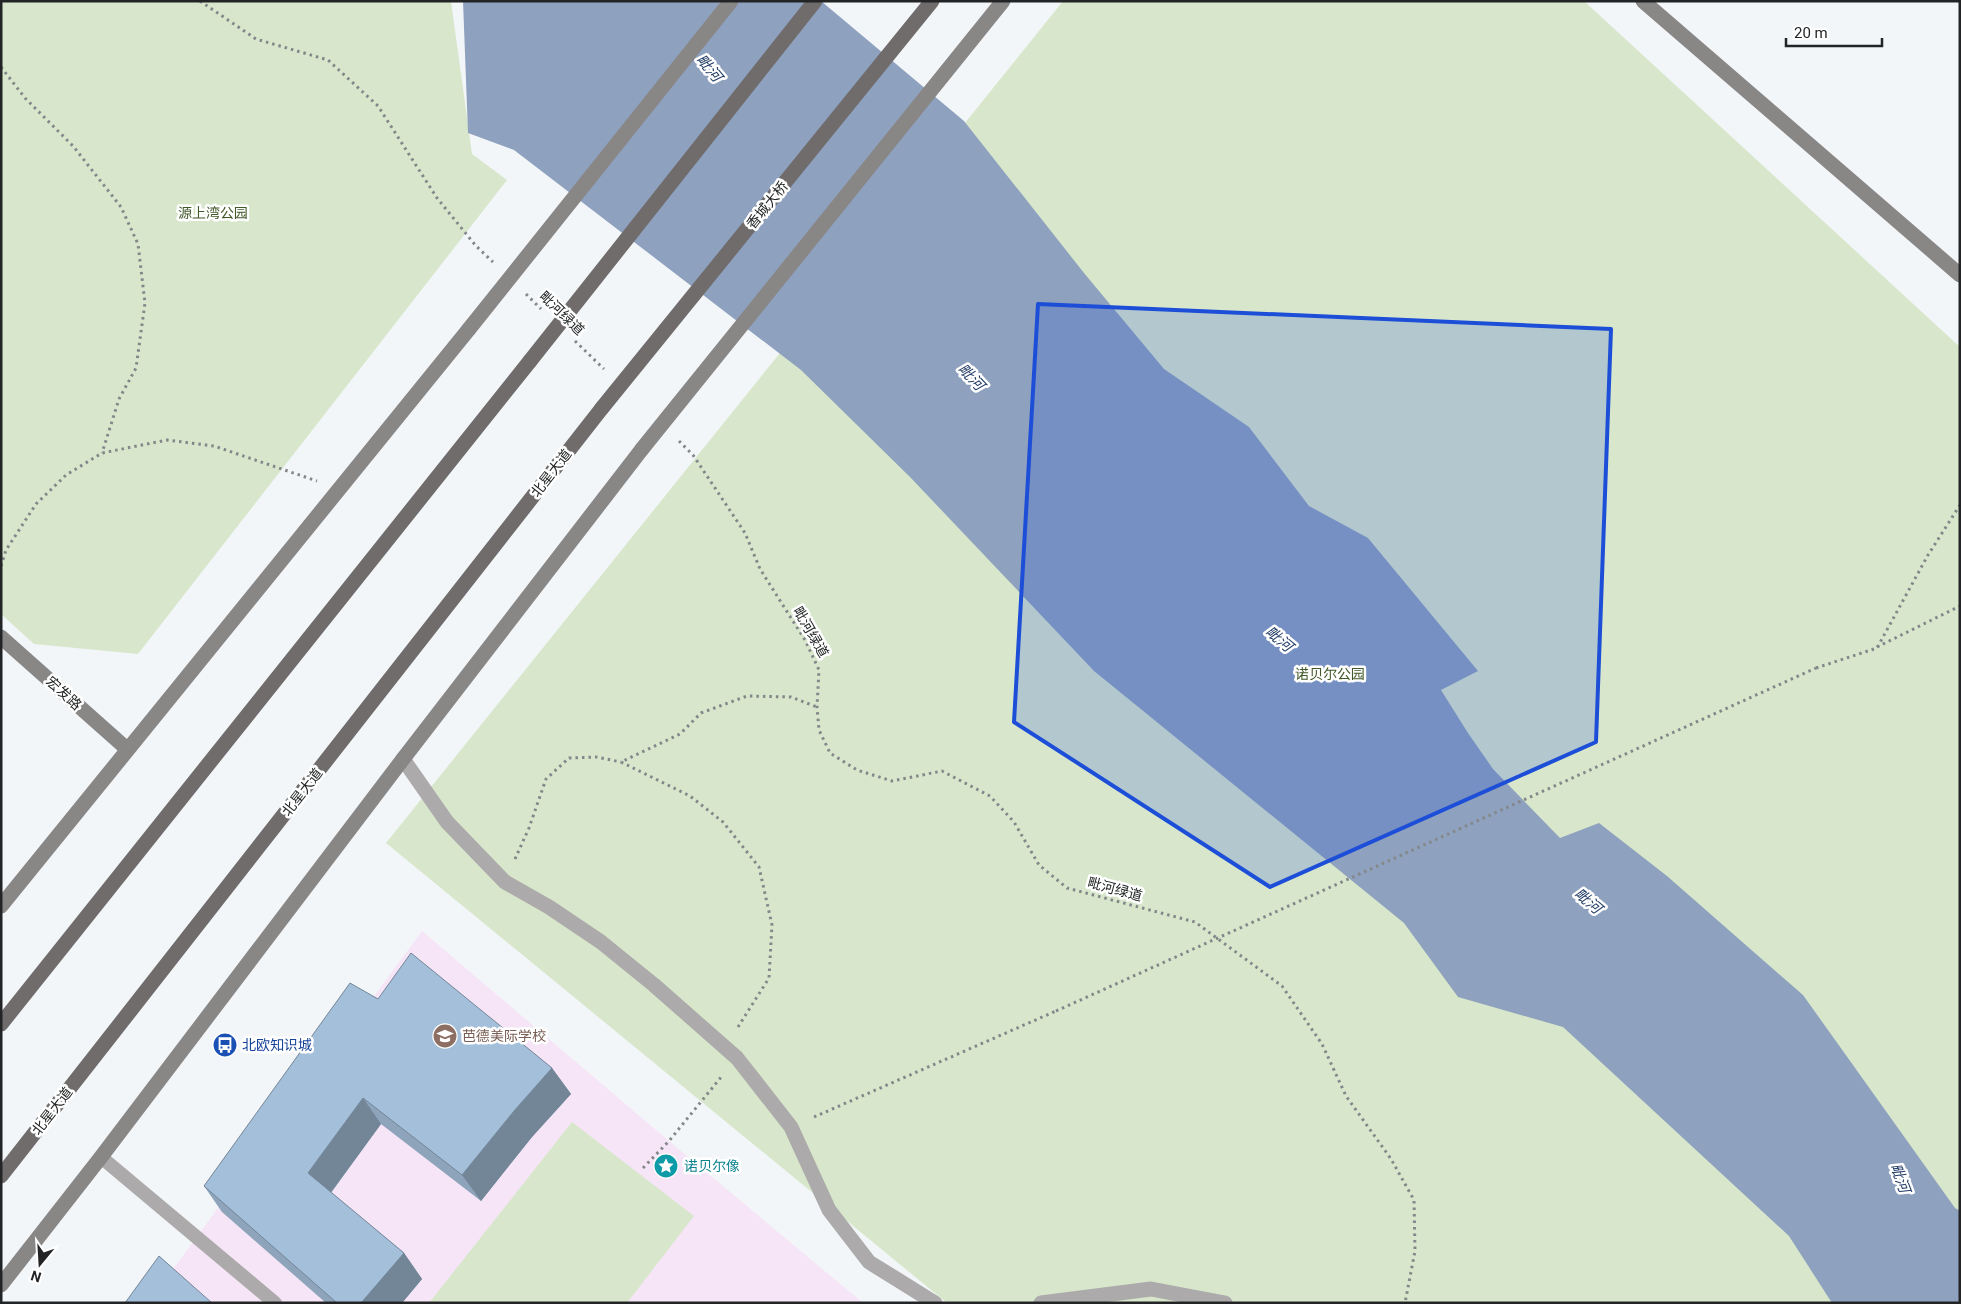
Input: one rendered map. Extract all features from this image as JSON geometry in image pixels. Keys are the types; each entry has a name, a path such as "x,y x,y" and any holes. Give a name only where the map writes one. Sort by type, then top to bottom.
{"main road":[{"path":"1,1024 815,1"},
{"name":"香城大桥","path":"602,408 932,1"},
{"name":"北星大道","path":"1,1176 602,408"}],"street":[{"path":"1,906 338,488 469,329 731,1"},
{"path":"1,1285 102,1157 403,759 642,449 1003,1"},
{"path":"1643,1 1960,275"},
{"name":"宏发路","path":"1,636 127,749"},
{"path":"403,759 447,822 505,882 549,907 601,942 654,985 737,1058 791,1127 829,1210 869,1262 935,1303"},
{"path":"1041,1303 1151,1289 1225,1303"}],"lane":[{"path":"102,1157 275,1303"}],"path":[{"path":"200,1 256,38 328,60 378,106 437,198 476,246 497,266"},
{"path":"1,66 25,98 73,146 121,206 138,244 145,303 136,368 119,399 102,453"},
{"name":"毗河绿道","path":"525,293 546,313"},
{"name":"毗河绿道","path":"574,340 609,374"},
{"name":"毗河绿道","path":"672,434 693,455 745,533 760,569 805,640 819,670 817,707 819,730 830,754 857,770 892,781 942,771 990,796 1014,822 1039,865 1067,888 1195,922 1282,986 1322,1044 1346,1096 1391,1159 1414,1200 1415,1251 1405,1303"},
{"path":"1,566 6,550 36,504 66,475 102,453 166,440 214,446 338,488"},
{"path":"1877,648 1928,555 1960,506"},
{"path":"791,1127 1056,1011 1816,668 1877,648 1960,606"},
{"path":"620,762 680,734 701,713 747,696 791,697 817,707"},
{"path":"505,882 529,828 546,779 569,758 596,756 620,762 690,796 723,822 759,866 772,925 770,978 725,1047"},
{"path":"643,1168 737,1058"}],"highlighted area":[{"path":"1038,304 1611,329 1596,742 1270,887 1014,722"}],"shaded area":[{"name":"芭德美际学校","path":"422,931 669,1141 863,1303 148,1303"}],"green space":[{"name":"源上湾公园","path":"1,1 451,1 472,154 507,180 138,654 34,644 1,614"},
{"name":"诺贝尔公园","path":"1063,1 1584,1 1960,347 1960,1303 947,1303 386,843"},
{"path":"572,1122 694,1216 627,1303 429,1303"}],"water":[{"name":"毗河","path":"463,1 821,1 964,121 1084,273 1164,369 1249,427 1309,506 1368,538 1478,671 1441,690 1493,769 1560,838 1599,823 1667,876 1803,995 1955,1208 1960,1211 1960,1303 1832,1303 1789,1236 1563,1027 1458,997 1404,923 1094,671 911,478 801,370 514,150 468,133"}],"building":[{"path":"411,953 552,1068 462,1175 363,1098 308,1173 404,1253 361,1303 337,1303 204,1186 350,983 378,999"},
{"path":"159,1256 212,1303 125,1303"}],"place":[{"name":"芭德美际学校","path":"445,1036"},
{"name":"北欧知识城","path":"225,1045"},
{"name":"诺贝尔像","path":"666,1166"}]}
